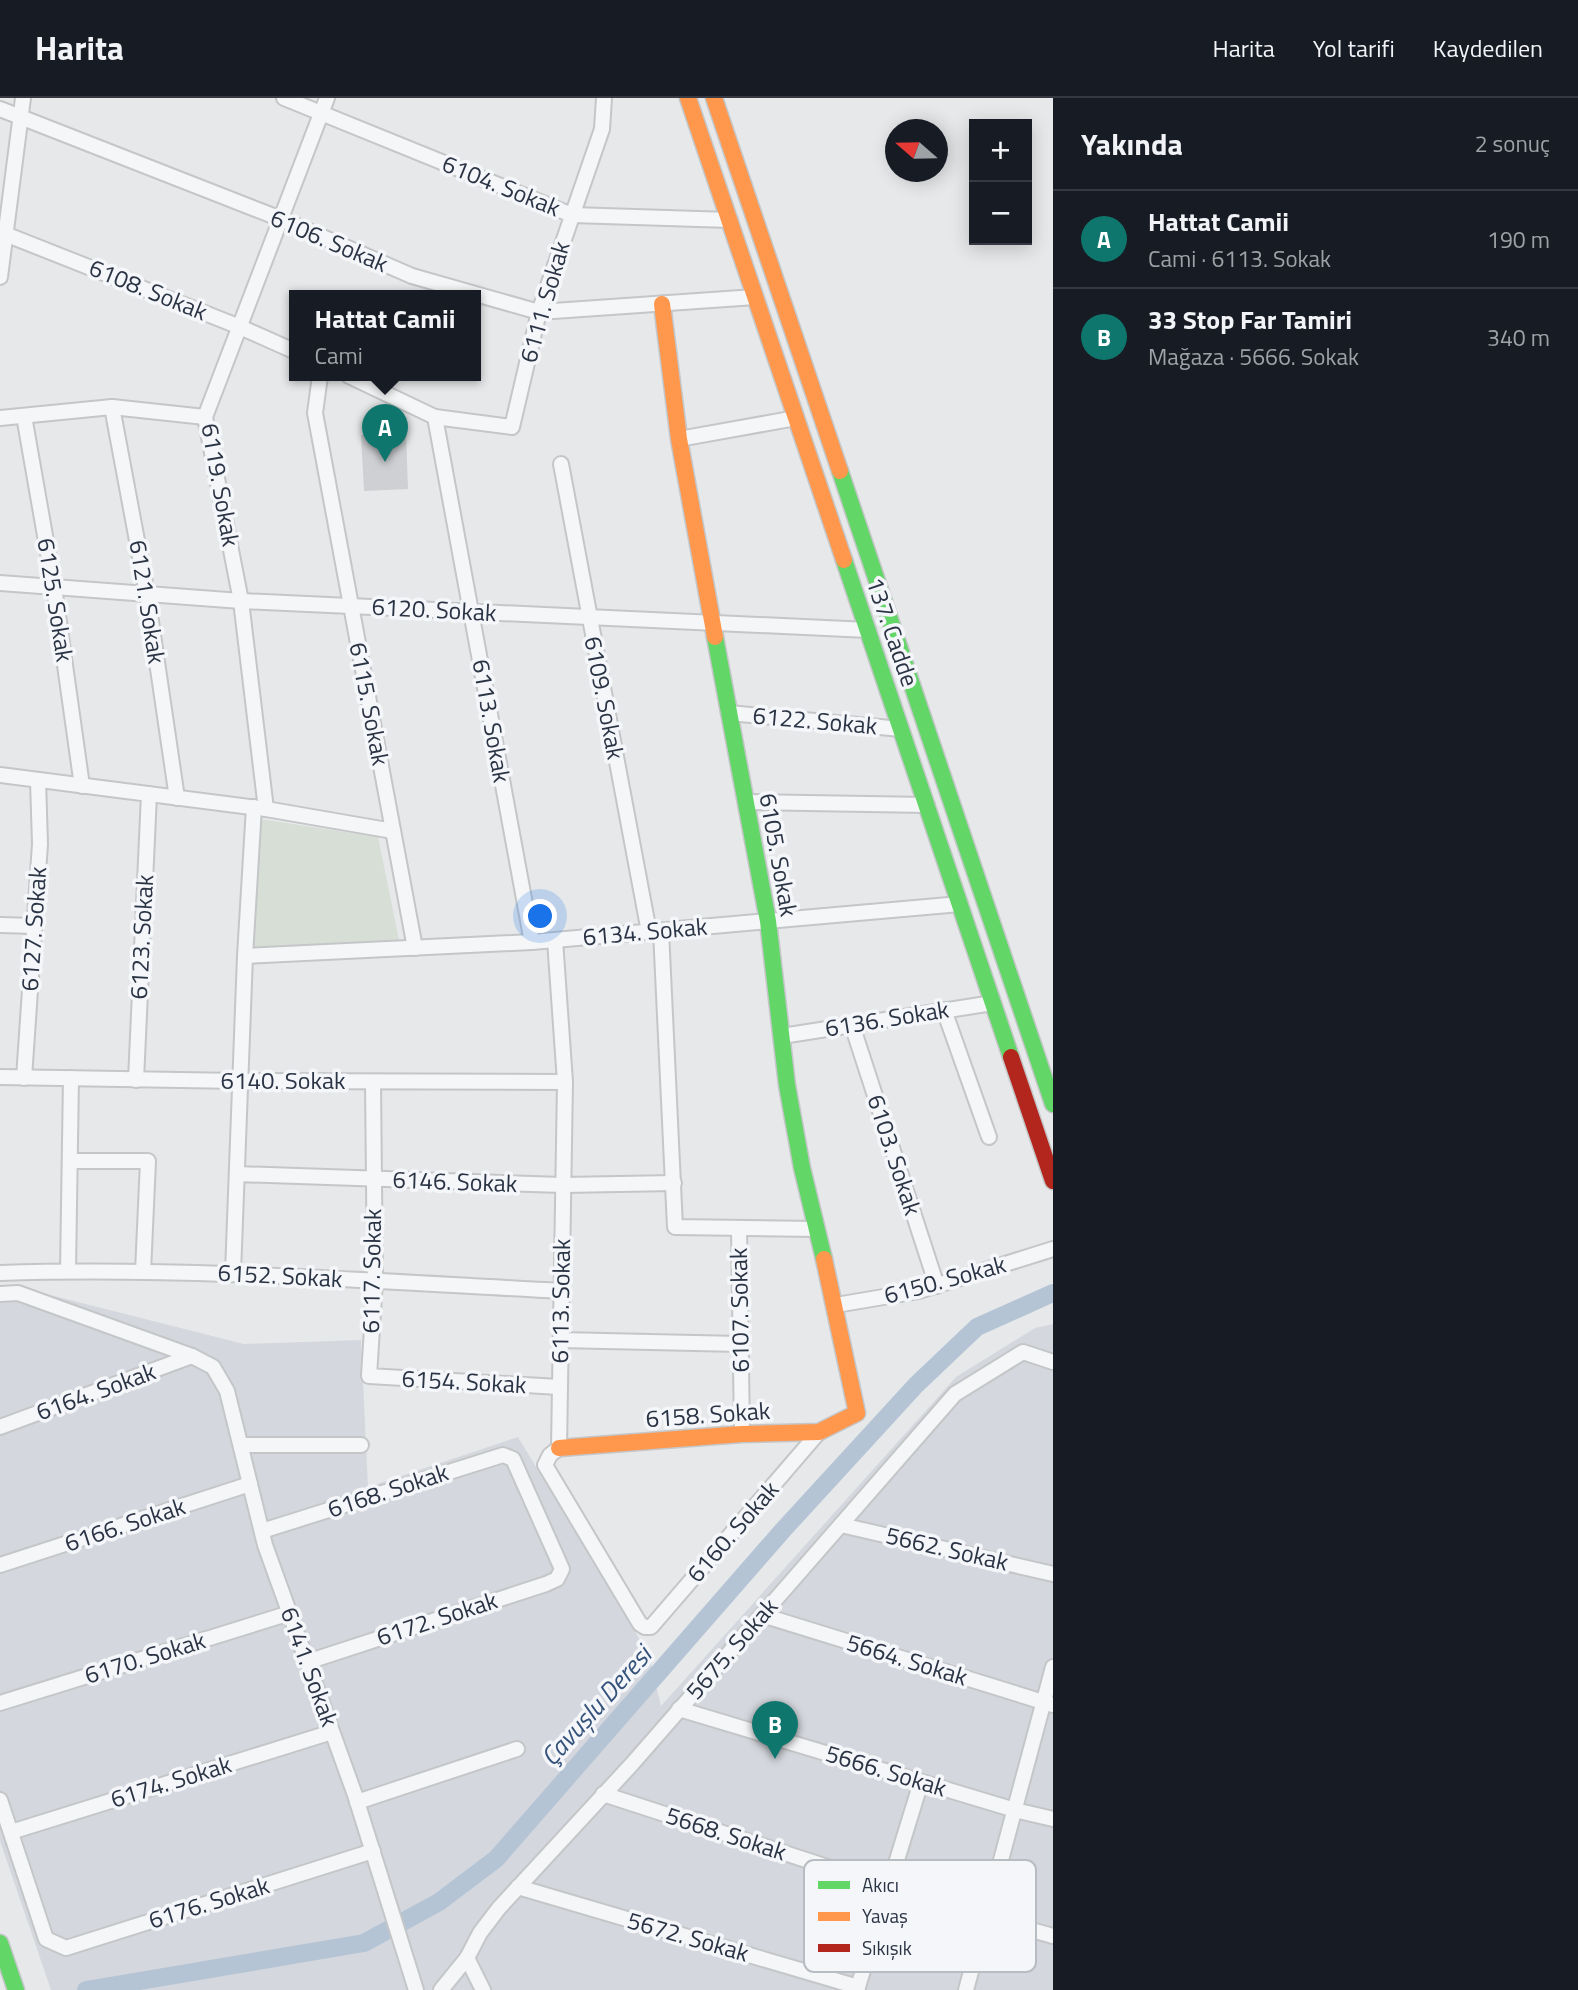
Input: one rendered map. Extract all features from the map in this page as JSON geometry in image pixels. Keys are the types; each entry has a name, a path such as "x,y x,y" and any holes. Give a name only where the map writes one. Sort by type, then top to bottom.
{"street":[{"path":"0,277 3,233 23,98"},
{"name":"6104. Sokak","path":"285,98 572,215 730,220"},
{"name":"6119. Sokak","path":"233,1273 245,956 260,808 241,601 205,417 327,98"},
{"name":"6111. Sokak","path":"435,417 512,427 539,312 602,129 604,98"},
{"name":"137. Cadde","path":"688,98 1053,1181"},
{"name":"137. Cadde","path":"715,98 1053,1104"},
{"name":"6106. Sokak","path":"0,109 281,219 412,276 461,290"},
{"name":"6108. Sokak","path":"3,233 289,349"},
{"name":"6106. Sokak","path":"481,296 539,312 755,297"},
{"name":"6105. Sokak","path":"662,304 679,439 768,922 787,1085 802,1168 836,1305 857,1413"},
{"name":"6115. Sokak","path":"319,381 315,413 415,948"},
{"path":"359,381 435,417"},
{"path":"0,418 112,408 205,417"},
{"name":"6121. Sokak","path":"112,408 147,594 177,797"},
{"name":"6125. Sokak","path":"24,416 54,587 82,786"},
{"name":"6113. Sokak","path":"435,417 532,942"},
{"path":"679,439 796,418"},
{"name":"6109. Sokak","path":"561,464 589,617 655,931 675,1227 739,1228"},
{"name":"6120. Sokak","path":"0,583 241,601 867,630"},
{"name":"6122. Sokak","path":"729,713 901,729"},
{"path":"0,775 260,808 393,831"},
{"name":"6127. Sokak","path":"24,1078 40,844 38,780"},
{"name":"6123. Sokak","path":"136,1080 149,794"},
{"path":"746,802 927,806"},
{"name":"6134. Sokak","path":"245,956 532,942 960,904"},
{"path":"0,925 35,926"},
{"name":"6113. Sokak","path":"555,940 565,1082 559,1448 550,1455 545,1465 640,1624 645,1627"},
{"name":"6136. Sokak","path":"782,1036 993,1003"},
{"path":"944,1010 989,1137"},
{"name":"6103. Sokak","path":"852,1025 937,1286"},
{"name":"6140. Sokak","path":"0,1077 565,1082"},
{"path":"68,1271 71,1078"},
{"name":"6117. Sokak","path":"369,1376 375,1281 373,1082"},
{"path":"70,1161 148,1161 143,1272"},
{"name":"6146. Sokak","path":"237,1174 563,1185 674,1183"},
{"path":"739,1228 817,1229"},
{"name":"6107. Sokak","path":"739,1228 742,1434"},
{"name":"6150. Sokak","path":"836,1305 919,1292 1053,1249"},
{"name":"6152. Sokak","path":"0,1273 233,1273 561,1291"},
{"name":"6141. Sokak","path":"0,1294 18,1293 192,1356 213,1367 227,1391 262,1531 357,1802 416,1990"},
{"path":"560,1340 740,1344"},
{"name":"5675. Sokak","path":"441,1990 467,1958 480,1933 518,1887 679,1709 955,1394 1023,1352 1053,1362"},
{"name":"6164. Sokak","path":"0,1427 192,1356"},
{"name":"6154. Sokak","path":"369,1376 559,1387"},
{"name":"6158. Sokak","path":"559,1448 742,1434 819,1432 857,1413"},
{"name":"6160. Sokak","path":"645,1627 651,1627 819,1432"},
{"path":"241,1445 361,1444"},
{"name":"6168. Sokak","path":"262,1531 503,1455 513,1459 562,1569"},
{"name":"6166. Sokak","path":"0,1565 250,1485"},
{"name":"5662. Sokak","path":"841,1525 1053,1574"},
{"name":"6172. Sokak","path":"307,1662 546,1584 557,1579 562,1569"},
{"name":"6170. Sokak","path":"0,1703 290,1613"},
{"name":"5664. Sokak","path":"762,1615 1048,1704"},
{"path":"1001,1860 1048,1704 1053,1667"},
{"name":"5666. Sokak","path":"679,1709 1053,1819"},
{"name":"6174. Sokak","path":"10,1832 332,1732"},
{"path":"357,1802 517,1749"},
{"path":"897,1860 921,1782"},
{"name":"5668. Sokak","path":"603,1794 806,1860"},
{"path":"0,1800 10,1832"},
{"name":"6176. Sokak","path":"10,1832 46,1939 66,1948 373,1851"},
{"name":"5672. Sokak","path":"518,1887 804,1972"},
{"path":"1036,1931 1053,1936"},
{"path":"0,1943 16,1990"},
{"path":"467,1958 482,1990"},
{"name":"5672. Sokak","path":"804,1972 858,1988"},
{"path":"966,1990 971,1972"}],"shaded area":[{"path":"260,819 378,837 399,940 251,949"},
{"path":"38,1292 244,1344 361,1340 368,1487 518,1437 649,1655 661,1706 956,1377 1035,1328 1053,1324 1053,1990 51,1990 0,1841 0,1302"}],"building":[{"path":"406,433 408,489 364,491 361,435"}],"waterway":[{"name":"Çavuşlu Deresi","path":"86,1990 364,1943 439,1902 496,1859 783,1530 916,1385 977,1327 1053,1293"}],"traffic: fast":[{"path":"840,471 1053,1104"},
{"path":"844,560 1011,1057"},
{"path":"715,637 768,921 787,1085 802,1168 824,1259"},
{"path":"0,1943 16,1990"}],"traffic: slow":[{"path":"688,98 844,560"},
{"path":"714,98 840,471"},
{"path":"662,304 679,439 715,637"},
{"path":"559,1448 742,1434 819,1432 857,1413 824,1259"}],"traffic: jam":[{"path":"1011,1057 1053,1181"}],"place":[{"name":"Hattat Camii","path":"385,462"},
{"name":"33 Stop Far Tamiri","path":"775,1759"}]}
